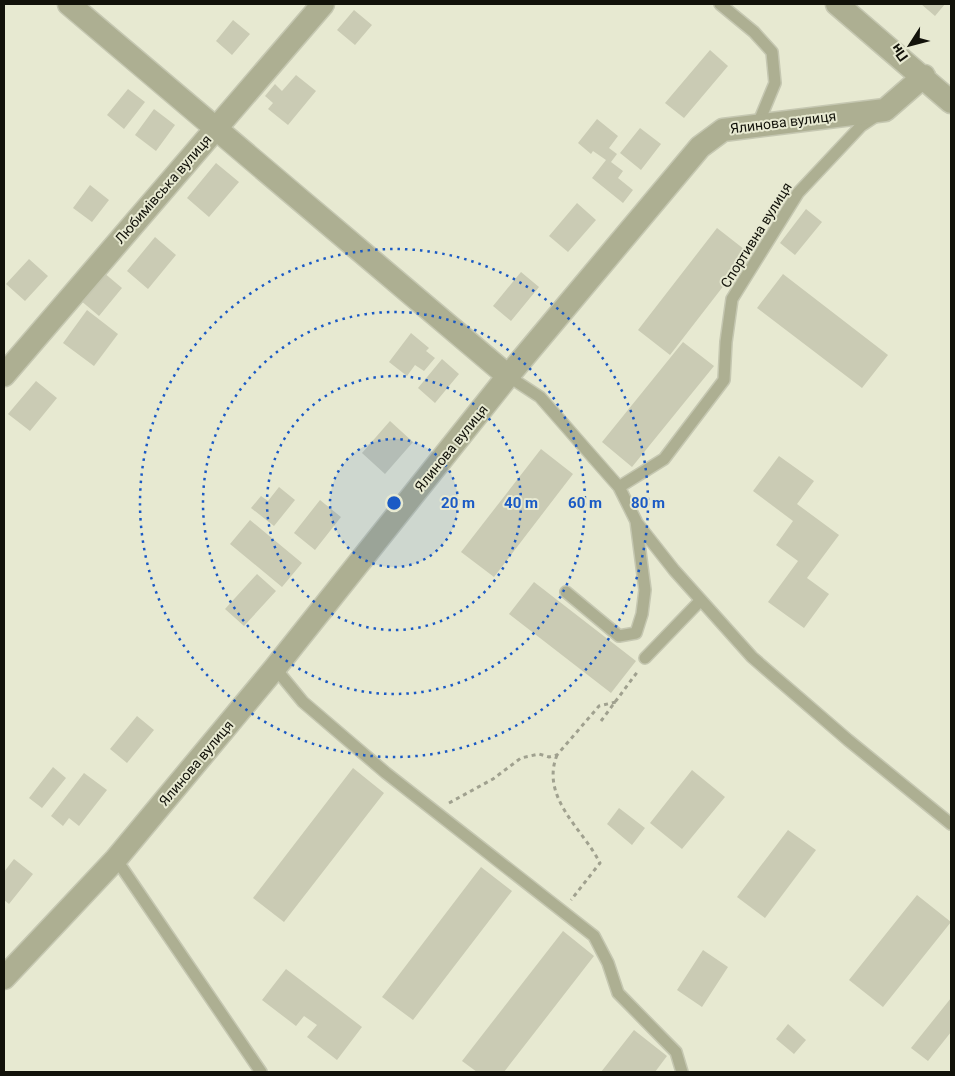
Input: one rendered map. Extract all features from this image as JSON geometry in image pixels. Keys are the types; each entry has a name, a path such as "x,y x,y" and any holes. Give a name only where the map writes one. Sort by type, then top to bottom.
{"street":[{"path":"69,4 508,376"},
{"name":"Любимівська вулиця","path":"4,374 323,4"},
{"path":"837,4 924,76 951,102"},
{"path":"885,110 924,76"},
{"name":"Ялинова вулиця","path":"4,978 116,859 275,668 508,376 700,147 723,130 758,124 885,110"}],"lane":[{"path":"720,4 754,32 772,52 775,83 758,124"},
{"name":"Спортивна вулиця","path":"619,487 664,460 724,380 726,342 732,299 798,193 861,126 885,110"},
{"path":"508,376 540,397 619,487 636,521 752,658 951,824"},
{"path":"566,592 619,636 636,633 642,614 645,590 636,521"},
{"path":"645,658 701,600"},
{"path":"275,668 303,702 386,773 594,936 608,963 618,993 676,1052 682,1072"},
{"path":"116,859 261,1072"}],"path":[{"path":"601,721 630,684 645,658"},
{"path":"562,911 600,863 573,825 556,796 552,769 557,755 599,706 616,702"},
{"path":"430,807 448,803 486,783 521,758 539,754 549,757 557,755"}],"building":[{"path":"921,4 945,4 935,16"},
{"path":"354,10 372,25 355,45 337,30"},
{"path":"233,20 250,34 232,55 216,41"},
{"path":"710,50 728,66 684,118 665,103"},
{"path":"296,75 316,91 288,125 268,109 273,103 265,96 275,84 282,91"},
{"path":"128,89 145,102 124,129 107,115"},
{"path":"154,109 175,125 156,151 135,135"},
{"path":"597,119 618,136 609,148 617,154 611,162 623,171 618,178 633,190 623,203 592,178 606,160 593,151 591,154 578,143"},
{"path":"640,128 661,144 641,170 620,153"},
{"path":"216,163 239,182 209,217 187,198"},
{"path":"90,185 109,200 92,222 73,208"},
{"path":"577,203 596,220 568,252 549,236"},
{"path":"806,209 822,222 795,255 780,243"},
{"path":"717,228 749,253 670,355 638,330"},
{"path":"155,237 176,255 148,289 127,271"},
{"path":"29,259 48,276 25,301 6,284"},
{"path":"103,272 122,288 99,316 80,300"},
{"path":"521,272 539,287 511,321 493,306"},
{"path":"783,274 888,355 862,388 757,308"},
{"path":"87,310 118,334 94,366 63,343"},
{"path":"411,333 429,348 426,351 435,358 424,371 415,365 407,376 389,362"},
{"path":"683,342 714,366 632,467 602,442"},
{"path":"442,359 459,374 435,403 418,388"},
{"path":"36,381 57,398 30,431 8,414"},
{"path":"390,421 413,442 385,474 362,453"},
{"path":"541,449 573,474 494,577 461,552"},
{"path":"779,456 814,481 797,504 839,535 807,578 829,594 804,628 768,602 798,561 776,545 793,521 753,491"},
{"path":"279,487 295,500 274,526 251,508 261,496 268,501"},
{"path":"320,500 341,517 315,550 294,533"},
{"path":"250,520 302,563 282,587 230,544"},
{"path":"257,574 276,591 244,626 225,609"},
{"path":"534,582 636,661 611,693 509,614"},
{"path":"137,716 154,730 127,763 110,749"},
{"path":"53,767 66,778 42,808 29,798"},
{"path":"353,768 384,793 284,922 253,898"},
{"path":"692,770 725,797 682,849 650,823"},
{"path":"84,773 107,790 79,826 69,818 63,826 51,816"},
{"path":"619,808 645,828 632,845 607,824"},
{"path":"788,830 816,850 765,918 737,897"},
{"path":"14,859 33,874 9,904 4,900 4,872"},
{"path":"481,867 512,891 413,1020 382,997"},
{"path":"917,895 951,922 883,1007 849,980"},
{"path":"563,931 594,956 504,1072 477,1072 462,1061"},
{"path":"703,950 728,967 702,1007 677,990"},
{"path":"286,969 362,1027 337,1060 307,1037 317,1025 304,1016 296,1026 262,1000"},
{"path":"951,998 951,1032 928,1061 911,1048"},
{"path":"788,1024 806,1040 794,1054 776,1039"},
{"path":"634,1030 667,1056 655,1072 601,1072"}]}
